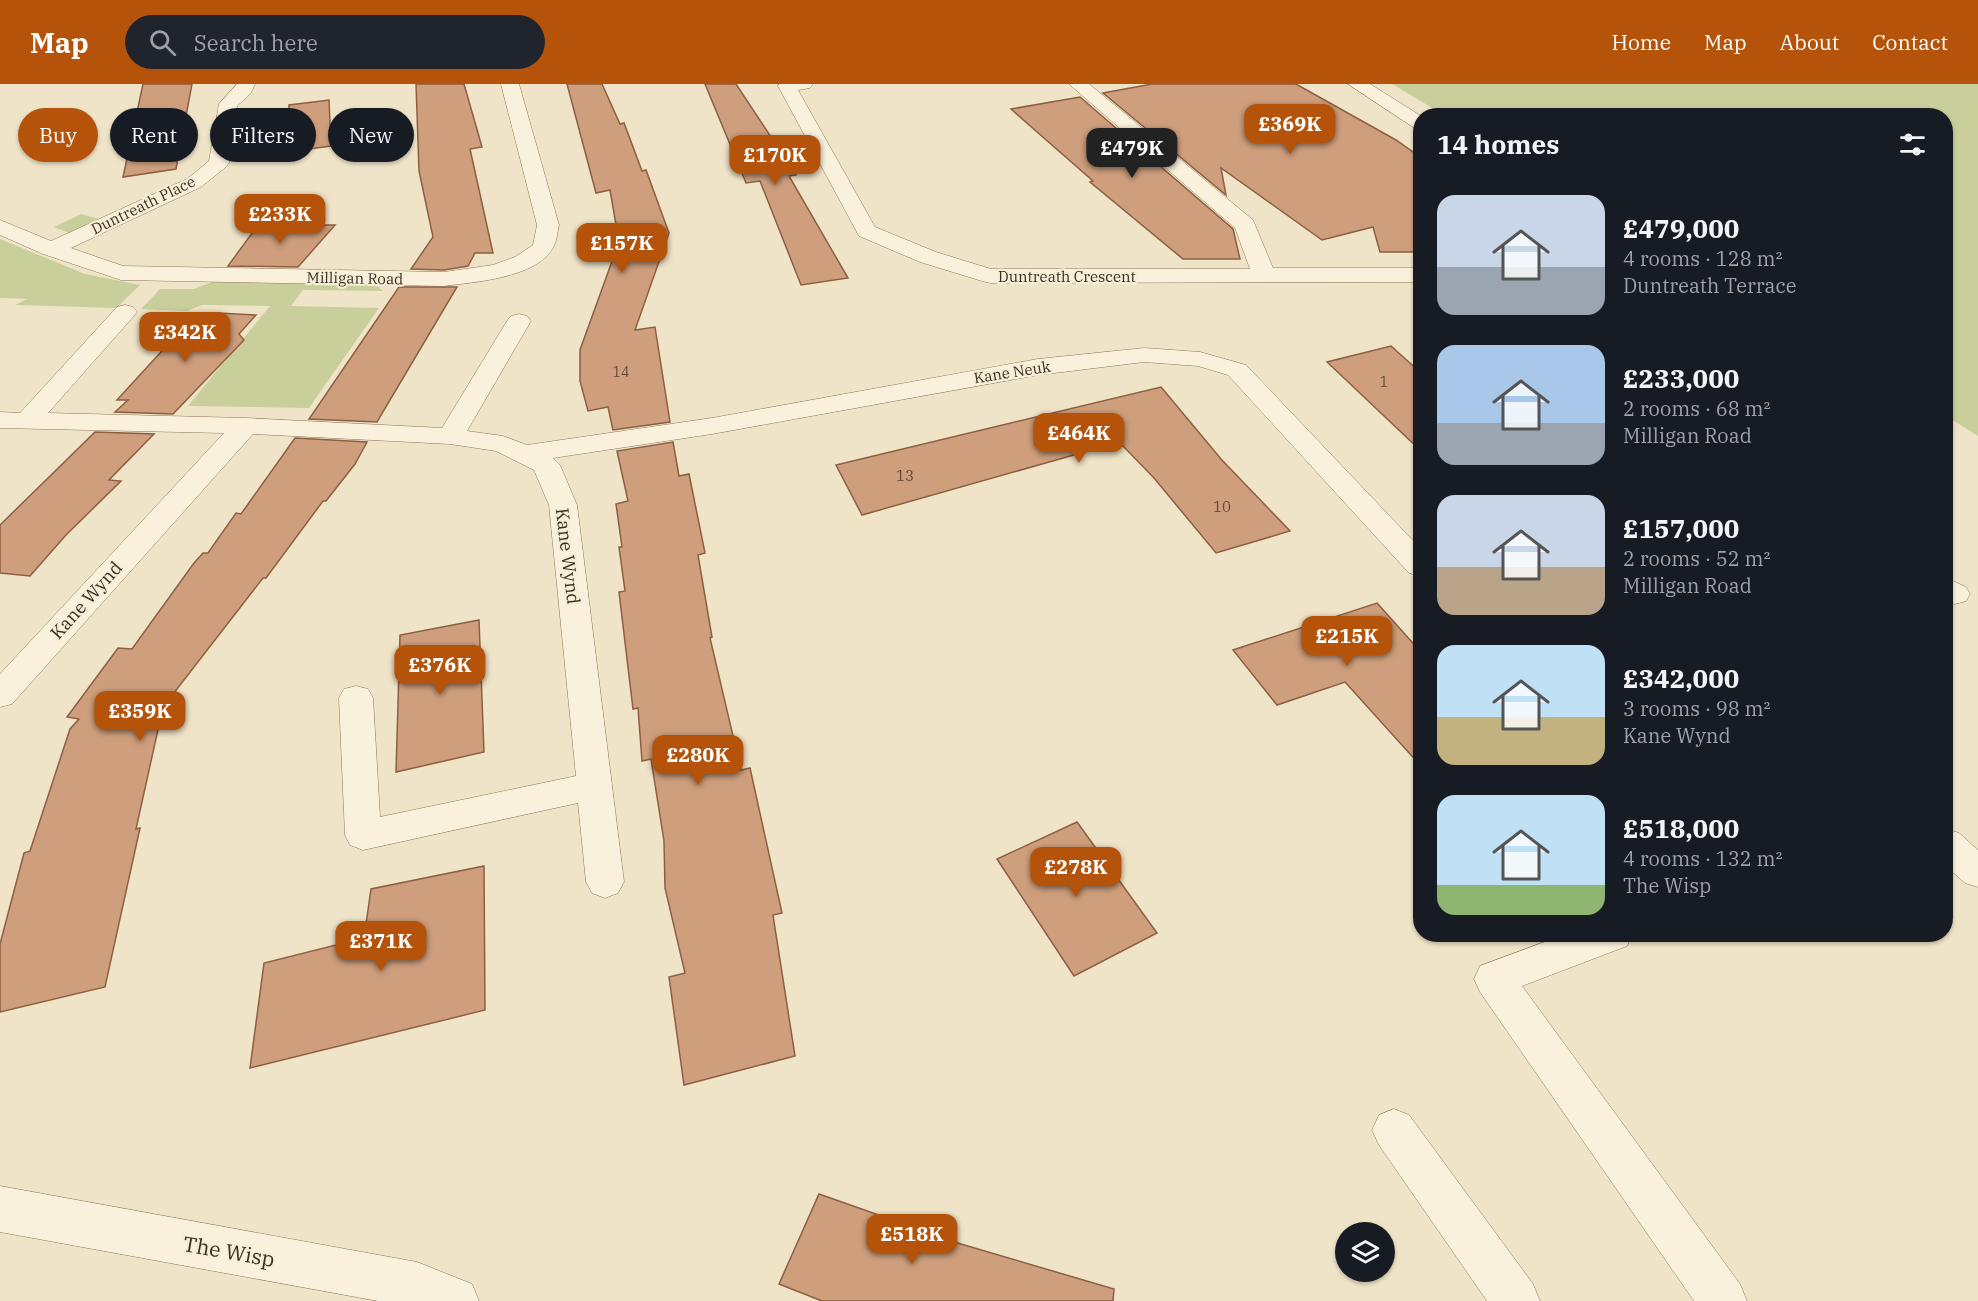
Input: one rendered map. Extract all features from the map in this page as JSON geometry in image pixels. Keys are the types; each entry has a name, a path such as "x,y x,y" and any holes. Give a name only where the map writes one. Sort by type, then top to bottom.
{"street":[{"name":"Duntreath Place","path":"51,249 194,183 219,163 228,104 245,89 246,84"},
{"name":"Milligan Road","path":"0,227 51,249 121,273 444,279 476,275 516,265 530,258 543,247 548,225 510,84"},
{"name":"Duntreath Crescent","path":"804,84 787,86 867,231 928,257 990,276 1413,275"},
{"path":"1078,84 1245,225 1264,275"},
{"path":"1357,84 1413,119"},
{"path":"13,421 125,312"},
{"path":"450,436 519,321"},
{"name":"Kane Neuk","path":"523,454 712,426 1038,367 1144,355 1200,359 1237,370 1413,559"},
{"name":"Kane Wynd","path":"13,421 246,426 450,436 503,444 546,465 563,505 604,882"},
{"name":"Kane Wynd","path":"0,695 246,426"},
{"path":"356,698 363,835 594,786"},
{"path":"1953,850 1978,872"},
{"path":"1592,942 1494,979 1723,1301"},
{"path":"1394,1130 1516,1301"},
{"name":"The Wisp","path":"0,1209 376,1277 417,1286 455,1301"}],"green space":[{"path":"1392,84 1978,84 1978,436 1953,420 1953,108 1432,108"},
{"path":"81,214 102,220 69,233 54,227"},
{"path":"0,239 85,274 140,285 116,308 15,305 27,299 0,298"},
{"path":"219,279 373,282 383,291 303,290 291,306 379,308 309,408 188,406 270,306 202,305 187,311 141,309 160,289 194,289"}],"building":[{"path":"143,84 192,84 187,108 138,108"},
{"path":"416,84 464,84 482,147 470,149 493,253 475,253 468,266 444,270 411,269 433,237 419,171"},
{"path":"567,84 602,84 620,124 624,123 642,171 646,170 669,233 635,330 655,327 670,422 613,430 608,407 588,411 580,381 580,350 619,242 610,190 596,193"},
{"path":"705,84 736,84 796,175 789,176 848,278 801,285 760,181 746,183"},
{"path":"1152,84 1296,84 1396,140 1413,152 1413,252 1380,252 1373,227 1322,240 1221,168 1226,195 1103,93"},
{"path":"1080,97 1233,229 1240,259 1183,259 1090,182 1093,181 1011,109"},
{"path":"329,100 328,146 316,148 316,108 289,108 289,105"},
{"path":"126,162 177,162 176,169 123,177"},
{"path":"258,225 335,225 298,267 228,266"},
{"path":"399,287 457,287 377,422 309,419"},
{"path":"192,314 256,315 239,334 244,340 173,414 115,412 128,400 117,400 171,341"},
{"path":"1391,346 1413,366 1413,443 1327,362"},
{"path":"1161,387 1221,459 1290,531 1216,553 1154,478 1123,446 1088,451 862,515 836,465"},
{"path":"95,432 154,434 109,480 121,481 66,535 30,576 0,573 0,525"},
{"path":"295,438 367,442 355,464 326,501 323,501 266,578 263,578 163,707 136,829 140,828 105,987 0,1012 0,944 24,853 30,851 70,729 79,719 67,717 118,648 132,649 194,563 203,553 208,553 236,513 241,514"},
{"path":"673,442 679,476 689,474 705,553 698,555 712,637 710,638 741,770 750,768 782,913 773,915 795,1056 684,1085 669,977 685,973 665,888 664,841 651,759 642,761 638,708 633,709 619,592 625,591 616,504 628,501 617,451"},
{"path":"1377,603 1413,643 1413,757 1345,682 1277,705 1233,650"},
{"path":"479,620 484,752 396,772 400,635"},
{"path":"1077,822 1157,933 1074,976 997,859"},
{"path":"484,866 485,1010 250,1068 264,963 364,938 371,889"},
{"path":"819,1194 961,1244 1114,1289 1113,1301 822,1301 779,1284"}]}
